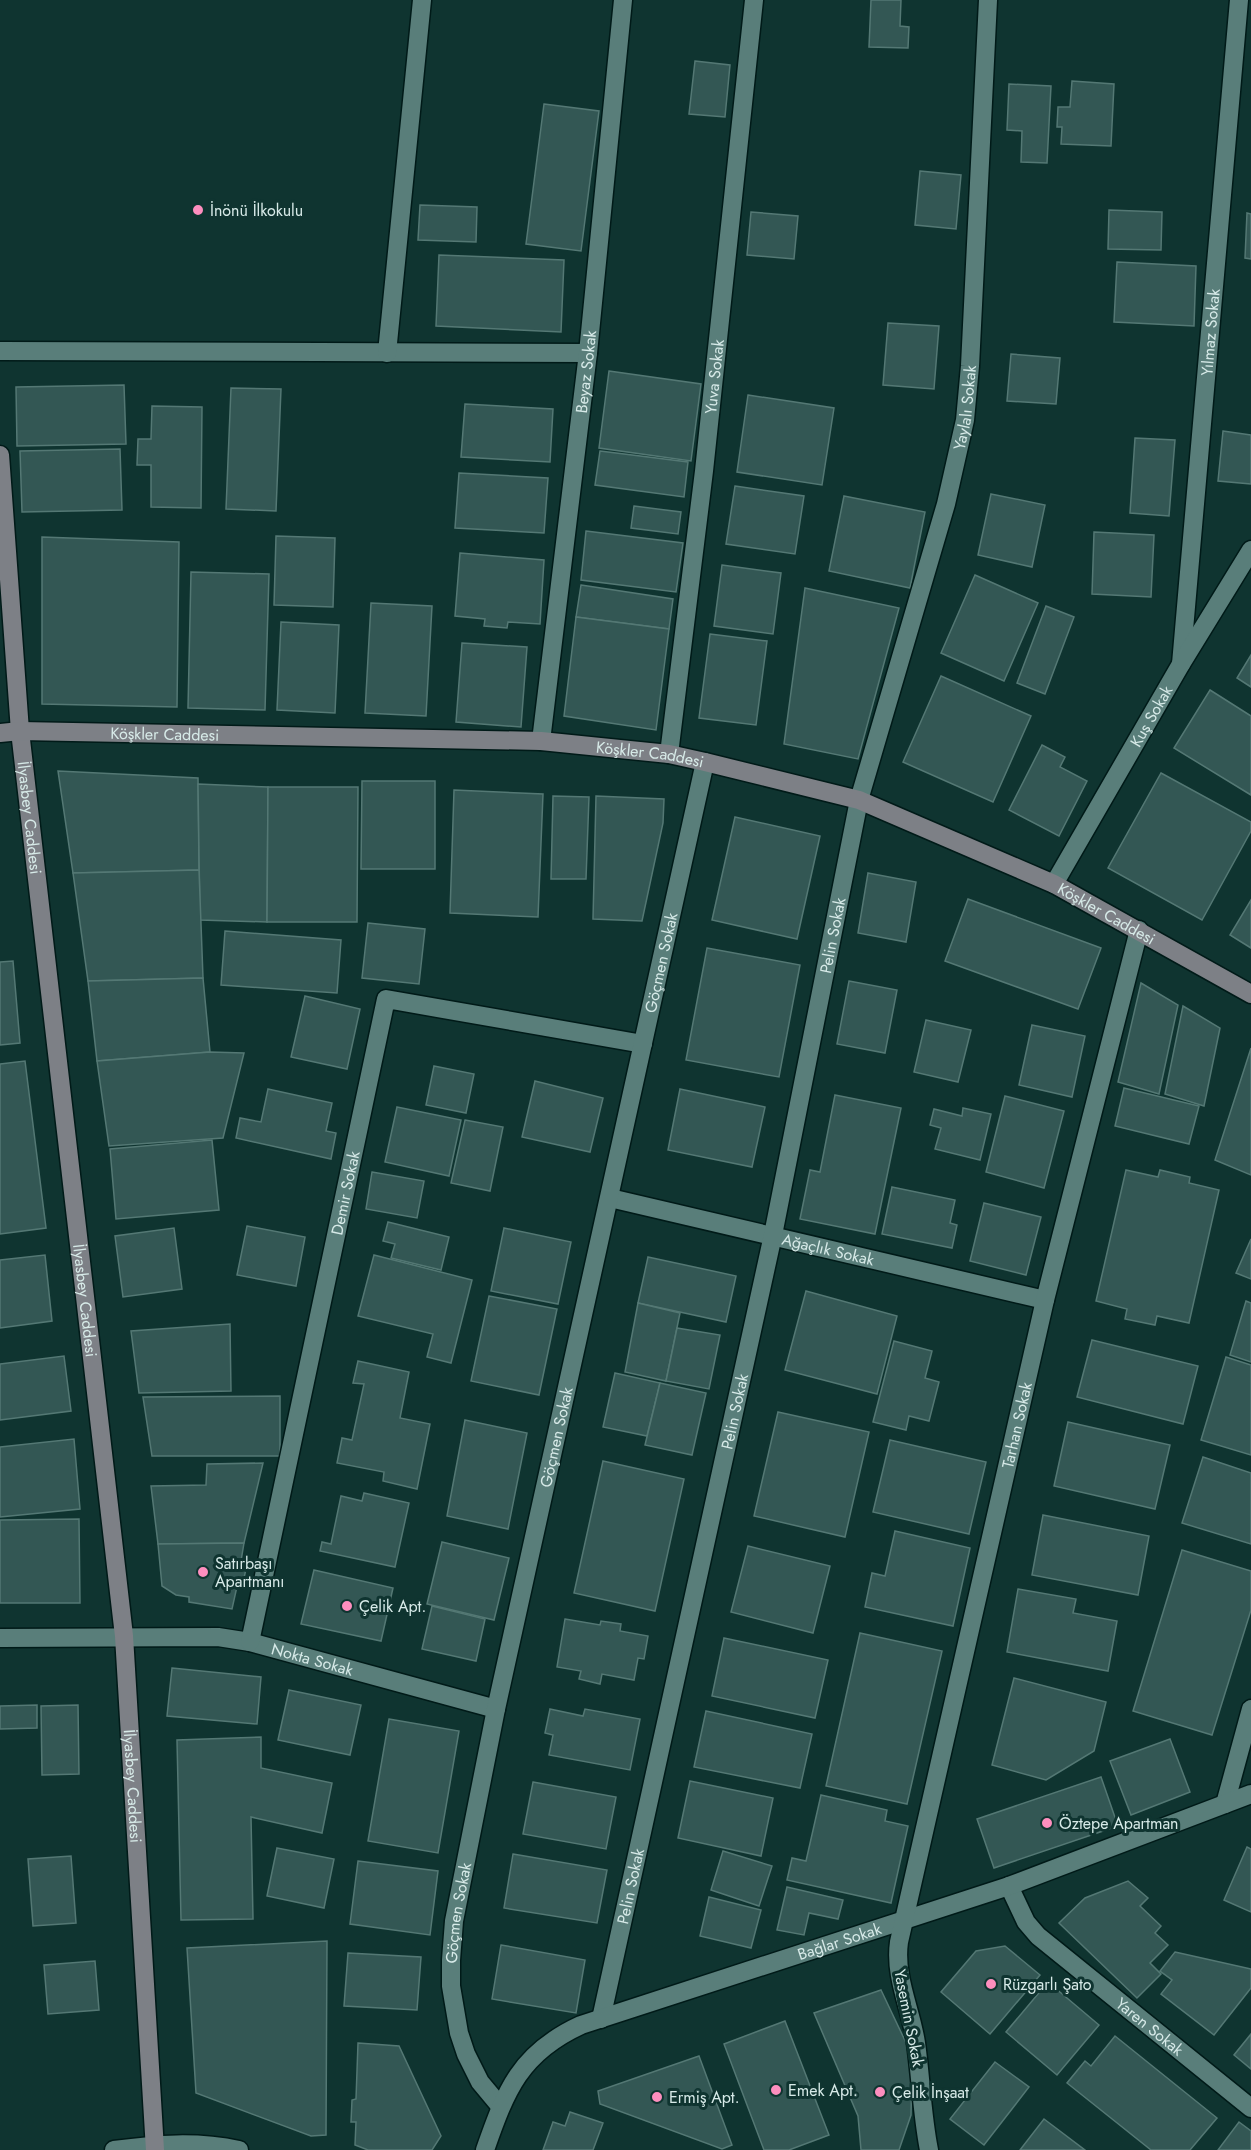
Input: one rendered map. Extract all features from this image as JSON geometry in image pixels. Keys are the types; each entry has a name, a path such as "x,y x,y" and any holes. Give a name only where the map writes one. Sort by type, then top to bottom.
{"main road":[{"name":"İlyasbey Caddesi","path":"0,455 20,731 124,1636 154,2147"},
{"name":"Köşkler Caddesi","path":"0,733 20,731 541,741 669,754 859,800 1054,884 1251,994"}],"street":[{"path":"387,353 422,0"},
{"name":"Beyaz Sokak","path":"541,741 588,353 623,0"},
{"name":"Yuva Sokak","path":"669,754 704,471 754,0"},
{"name":"Yaylalı Sokak","path":"859,800 946,504 965,420 970,366 988,0"},
{"name":"Yılmaz Sokak","path":"1181,664 1239,0"},
{"path":"0,351 588,353"},
{"name":"Kuş Sokak","path":"1054,884 1181,664 1251,550"},
{"name":"Göçmen Sokak","path":"500,2106 480,2082 466,2054 455,2012 451,1960 454,1921 496,1709 705,762"},
{"name":"Pelin Sokak","path":"601,2019 773,1235 859,800"},
{"name":"Tarhan Sokak","path":"904,1922 1045,1300 1139,930"},
{"name":"Demir Sokak","path":"250,1642 386,999 643,1044"},
{"name":"Ağaçlık Sokak","path":"610,1198 1045,1300"},
{"name":"Nokta Sokak","path":"0,1638 197,1636 250,1642 496,1709"},
{"path":"1225,1804 1251,1709"},
{"name":"Bağlar Sokak","path":"485,2150 500,2106 517,2076 549,2041 566,2032 1009,1886 1251,1794"},
{"name":"Yaren Sokak","path":"1009,1886 1026,1922 1038,1936 1251,2108"},
{"name":"Yasemin Sokak","path":"904,1922 897,1957 915,2041 929,2150"},
{"path":"114,2150 192,2143 239,2150"}],"building":[{"path":"871,0 901,0 900,26 909,27 908,48 869,47"},
{"path":"695,61 730,65 725,117 689,114"},
{"path":"1072,81 1114,84 1111,146 1061,144 1062,127 1057,127 1058,107 1070,107"},
{"path":"1009,84 1051,86 1047,163 1021,162 1022,131 1007,130"},
{"path":"544,104 599,111 581,251 526,244"},
{"path":"920,171 961,175 956,229 915,225"},
{"path":"420,205 477,207 476,242 418,240"},
{"path":"1109,210 1162,212 1161,250 1108,249"},
{"path":"751,212 798,216 794,259 747,255"},
{"path":"1247,213 1251,214 1251,259 1245,258"},
{"path":"439,255 564,260 561,332 436,326"},
{"path":"1117,262 1196,266 1194,326 1114,322"},
{"path":"888,323 939,326 934,389 883,385"},
{"path":"1011,354 1060,358 1056,404 1007,401"},
{"path":"609,371 701,384 691,461 599,448"},
{"path":"124,385 126,444 17,446 16,387"},
{"path":"231,388 281,389 276,511 226,509"},
{"path":"748,395 834,408 822,485 737,472"},
{"path":"465,404 553,409 550,462 461,457"},
{"path":"152,406 202,407 201,508 151,507 151,465 137,465 138,439 151,439"},
{"path":"1223,431 1251,435 1251,484 1218,481"},
{"path":"1135,438 1175,440 1169,516 1130,513"},
{"path":"120,449 122,510 22,512 20,451"},
{"path":"600,451 688,462 684,497 595,485"},
{"path":"459,473 548,478 544,533 455,528"},
{"path":"735,486 804,496 795,554 726,544"},
{"path":"991,494 1045,505 1032,567 978,555"},
{"path":"844,496 925,512 910,588 829,571"},
{"path":"634,506 681,512 678,534 631,528"},
{"path":"586,531 683,543 676,592 581,580"},
{"path":"1094,532 1154,535 1151,597 1092,594"},
{"path":"276,536 335,538 333,607 274,605"},
{"path":"42,537 179,542 177,707 42,704"},
{"path":"460,553 544,560 540,624 508,622 507,628 484,626 485,619 455,616"},
{"path":"722,565 781,573 773,634 714,626"},
{"path":"191,572 269,574 265,710 188,708"},
{"path":"975,575 1038,603 1004,681 941,653"},
{"path":"581,585 673,599 669,629 576,617"},
{"path":"805,588 899,608 858,759 784,744"},
{"path":"371,603 432,606 426,716 365,713"},
{"path":"1046,606 1074,617 1045,694 1017,683"},
{"path":"576,617 669,629 656,730 564,716"},
{"path":"281,622 339,625 335,713 277,710"},
{"path":"710,634 767,641 756,725 699,718"},
{"path":"462,643 527,647 521,727 456,722"},
{"path":"1251,655 1251,687 1237,678"},
{"path":"941,676 1031,716 993,802 903,762"},
{"path":"1210,690 1251,716 1251,795 1174,748"},
{"path":"1042,745 1065,757 1060,767 1087,781 1059,836 1009,810"},
{"path":"58,771 198,778 199,870 73,873"},
{"path":"1161,773 1251,822 1251,831 1202,920 1108,868"},
{"path":"362,781 435,781 435,869 361,869"},
{"path":"198,784 268,787 267,922 200,920"},
{"path":"268,787 358,787 357,922 267,922"},
{"path":"454,790 543,794 538,917 450,913"},
{"path":"553,796 589,797 586,879 551,879"},
{"path":"596,796 664,799 663,823 642,921 593,919"},
{"path":"735,817 820,836 797,939 712,920"},
{"path":"199,870 203,978 88,981 73,873"},
{"path":"868,873 916,882 906,942 858,933"},
{"path":"968,899 1101,948 1078,1009 945,961"},
{"path":"1251,900 1251,948 1230,935"},
{"path":"368,923 425,929 419,984 362,978"},
{"path":"225,931 341,940 337,993 221,985"},
{"path":"707,948 800,965 779,1077 686,1060"},
{"path":"13,961 20,1043 0,1045 0,962"},
{"path":"203,978 210,1052 97,1061 88,981"},
{"path":"849,981 897,990 885,1053 837,1044"},
{"path":"1141,983 1178,1005 1159,1094 1118,1082"},
{"path":"305,996 360,1009 347,1069 291,1057"},
{"path":"1183,1006 1220,1028 1204,1106 1165,1094"},
{"path":"926,1020 971,1030 958,1082 914,1072"},
{"path":"1032,1025 1085,1036 1072,1097 1019,1085"},
{"path":"1251,1048 1251,1175 1215,1160"},
{"path":"210,1052 244,1053 223,1138 109,1146 97,1061"},
{"path":"25,1061 46,1228 0,1234 0,1064"},
{"path":"434,1066 474,1074 466,1113 426,1105"},
{"path":"535,1081 603,1098 590,1152 522,1137"},
{"path":"1124,1088 1199,1106 1189,1144 1115,1126"},
{"path":"268,1089 332,1103 326,1131 336,1133 331,1159 236,1138 240,1118 261,1122"},
{"path":"680,1089 765,1107 752,1167 668,1150"},
{"path":"835,1095 901,1108 875,1234 800,1219 810,1170 820,1172"},
{"path":"1005,1096 1064,1111 1044,1188 986,1172"},
{"path":"397,1107 461,1120 449,1176 385,1162"},
{"path":"963,1108 991,1114 980,1160 935,1149 941,1128 930,1125 934,1109 962,1116"},
{"path":"465,1120 503,1127 490,1191 451,1183"},
{"path":"212,1140 219,1210 116,1219 110,1149"},
{"path":"1126,1170 1158,1177 1160,1170 1190,1177 1189,1183 1219,1190 1189,1323 1157,1316 1155,1325 1125,1319 1127,1309 1096,1301"},
{"path":"372,1172 424,1181 417,1218 366,1209"},
{"path":"892,1187 955,1200 950,1223 957,1225 952,1248 882,1234"},
{"path":"984,1203 1041,1217 1026,1275 970,1261"},
{"path":"388,1222 449,1237 441,1270 391,1258 395,1244 383,1241"},
{"path":"247,1226 305,1237 296,1286 237,1275"},
{"path":"174,1228 182,1289 123,1297 115,1236"},
{"path":"504,1228 571,1242 558,1304 491,1291"},
{"path":"1251,1239 1251,1279 1236,1273"},
{"path":"45,1255 52,1321 0,1328 0,1260"},
{"path":"374,1255 472,1280 451,1363 427,1357 433,1334 358,1316"},
{"path":"648,1257 736,1276 726,1322 638,1303"},
{"path":"806,1291 897,1316 877,1394 785,1370"},
{"path":"489,1296 557,1309 539,1395 471,1381"},
{"path":"1246,1301 1251,1303 1251,1362 1230,1355"},
{"path":"638,1303 680,1313 666,1381 625,1372"},
{"path":"230,1324 231,1391 139,1393 131,1331"},
{"path":"677,1328 720,1335 709,1389 666,1381"},
{"path":"1092,1340 1198,1366 1183,1424 1077,1397"},
{"path":"894,1341 932,1351 925,1378 939,1382 929,1421 909,1416 906,1430 873,1422"},
{"path":"64,1356 71,1411 0,1420 0,1364"},
{"path":"1226,1357 1251,1365 1251,1455 1201,1440"},
{"path":"358,1361 409,1372 400,1418 430,1424 417,1489 383,1481 384,1472 337,1463 342,1438 352,1440 364,1384 353,1383"},
{"path":"615,1373 660,1383 647,1436 603,1427"},
{"path":"660,1383 706,1393 692,1455 645,1445"},
{"path":"280,1396 280,1456 152,1456 143,1397"},
{"path":"778,1412 869,1432 845,1537 754,1516"},
{"path":"465,1420 527,1433 508,1529 447,1516"},
{"path":"1068,1422 1170,1445 1155,1509 1054,1486"},
{"path":"74,1439 80,1509 0,1517 0,1447"},
{"path":"890,1440 986,1462 969,1534 873,1512"},
{"path":"1203,1457 1251,1473 1251,1544 1182,1523"},
{"path":"603,1461 684,1479 655,1611 574,1593"},
{"path":"263,1463 244,1543 158,1544 151,1486 206,1485 207,1464"},
{"path":"364,1493 409,1503 395,1567 320,1551 322,1542 331,1544 341,1496 362,1501"},
{"path":"1043,1515 1149,1536 1138,1595 1032,1575"},
{"path":"79,1519 80,1603 0,1603 0,1520"},
{"path":"895,1531 970,1548 953,1626 865,1607 872,1573 885,1576"},
{"path":"442,1542 509,1558 494,1620 427,1604"},
{"name":"Satırbaşı Apartmanı","path":"244,1543 241,1561 248,1561 243,1582 238,1582 232,1609 189,1602 189,1597 176,1595 162,1586 158,1544"},
{"path":"748,1546 830,1566 813,1633 731,1612"},
{"path":"1182,1550 1251,1571 1251,1610 1212,1735 1133,1711"},
{"name":"Çelik Apt.","path":"314,1570 393,1588 381,1641 301,1624"},
{"path":"1018,1589 1076,1599 1073,1613 1117,1621 1108,1671 1007,1652"},
{"path":"432,1606 485,1619 476,1661 422,1649"},
{"path":"565,1619 600,1625 601,1621 621,1624 620,1631 648,1636 644,1659 638,1658 634,1680 602,1674 600,1684 579,1679 581,1671 557,1667"},
{"path":"860,1633 942,1651 907,1804 826,1786"},
{"path":"724,1638 828,1660 815,1718 712,1696"},
{"path":"172,1668 261,1677 257,1724 167,1716"},
{"path":"1014,1678 1106,1702 1094,1751 1046,1780 992,1765"},
{"path":"289,1690 361,1705 350,1755 278,1740"},
{"path":"37,1705 37,1728 0,1729 0,1706"},
{"path":"78,1705 79,1774 42,1775 41,1706"},
{"path":"550,1709 583,1716 585,1709 640,1719 630,1770 549,1755 553,1735 545,1733"},
{"path":"706,1711 812,1734 800,1788 694,1767"},
{"path":"389,1719 459,1731 438,1853 368,1841"},
{"path":"261,1737 261,1768 332,1783 322,1833 251,1817 253,1919 181,1920 177,1740"},
{"path":"1170,1739 1190,1792 1131,1815 1110,1761"},
{"name":"Öztepe Apartman","path":"1101,1777 1118,1826 994,1868 977,1819"},
{"path":"690,1781 773,1798 761,1856 678,1838"},
{"path":"533,1782 616,1797 606,1849 523,1834"},
{"path":"821,1795 887,1810 885,1821 908,1826 891,1903 787,1880 792,1858 806,1861"},
{"path":"1247,1847 1251,1849 1251,1912 1224,1900"},
{"path":"277,1848 334,1859 324,1908 267,1896"},
{"path":"723,1851 772,1866 759,1906 711,1890"},
{"path":"513,1854 607,1870 597,1923 504,1908"},
{"path":"71,1856 76,1923 33,1926 28,1859"},
{"path":"358,1861 438,1871 430,1935 350,1924"},
{"path":"1128,1881 1148,1898 1140,1906 1161,1926 1155,1933 1168,1945 1150,1963 1161,1974 1137,1998 1059,1923 1085,1898"},
{"path":"787,1887 843,1900 838,1919 809,1913 804,1935 777,1930"},
{"path":"709,1897 761,1910 751,1948 700,1936"},
{"path":"327,1941 326,2135 311,2136 196,2093 187,1948"},
{"path":"501,1945 585,1960 576,2013 492,1999"},
{"name":"Rüzgarlı Şato","path":"1005,1946 1040,1975 990,2034 941,1992 976,1951"},
{"path":"1175,1952 1251,1969 1251,1988 1214,2035 1161,1994 1172,1980 1160,1971"},
{"path":"348,1953 421,1957 417,2010 344,2006"},
{"path":"95,1961 99,2010 48,2014 44,1965"},
{"path":"1048,1982 1099,2025 1057,2075 1006,2032"},
{"name":"Çelik İnşaat","path":"881,1990 909,2049 912,2069 911,2115 899,2150 861,2150 858,2116 814,2013"},
{"name":"Emek Apt.","path":"785,2021 829,2135 789,2150 764,2150 724,2044"},
{"path":"1251,2034 1251,2069 1234,2055"},
{"path":"1115,2036 1217,2118 1190,2150 1151,2150 1067,2083 1085,2061 1091,2066"},
{"path":"358,2043 399,2046 441,2136 432,2150 368,2150 355,2145 356,2122 351,2122 352,2100 356,2099"},
{"name":"Ermiş Apt.","path":"699,2056 732,2145 722,2149 600,2104 598,2091"},
{"path":"995,2062 1029,2087 984,2145 950,2119"},
{"path":"570,2112 603,2123 593,2150 543,2150 553,2122 565,2126"},
{"path":"1044,2119 1085,2150 1020,2150"},
{"path":"1239,2122 1251,2131 1251,2150 1218,2150"}],"place":[{"name":"İnönü İlkokulu","path":"198,210"},
{"name":"Satırbaşı Apartmanı","path":"203,1572"},
{"name":"Çelik Apt.","path":"347,1606"},
{"name":"Öztepe Apartman","path":"1047,1823"},
{"name":"Rüzgarlı Şato","path":"991,1984"},
{"name":"Emek Apt.","path":"776,2090"},
{"name":"Çelik İnşaat","path":"880,2092"},
{"name":"Ermiş Apt.","path":"657,2097"}]}
